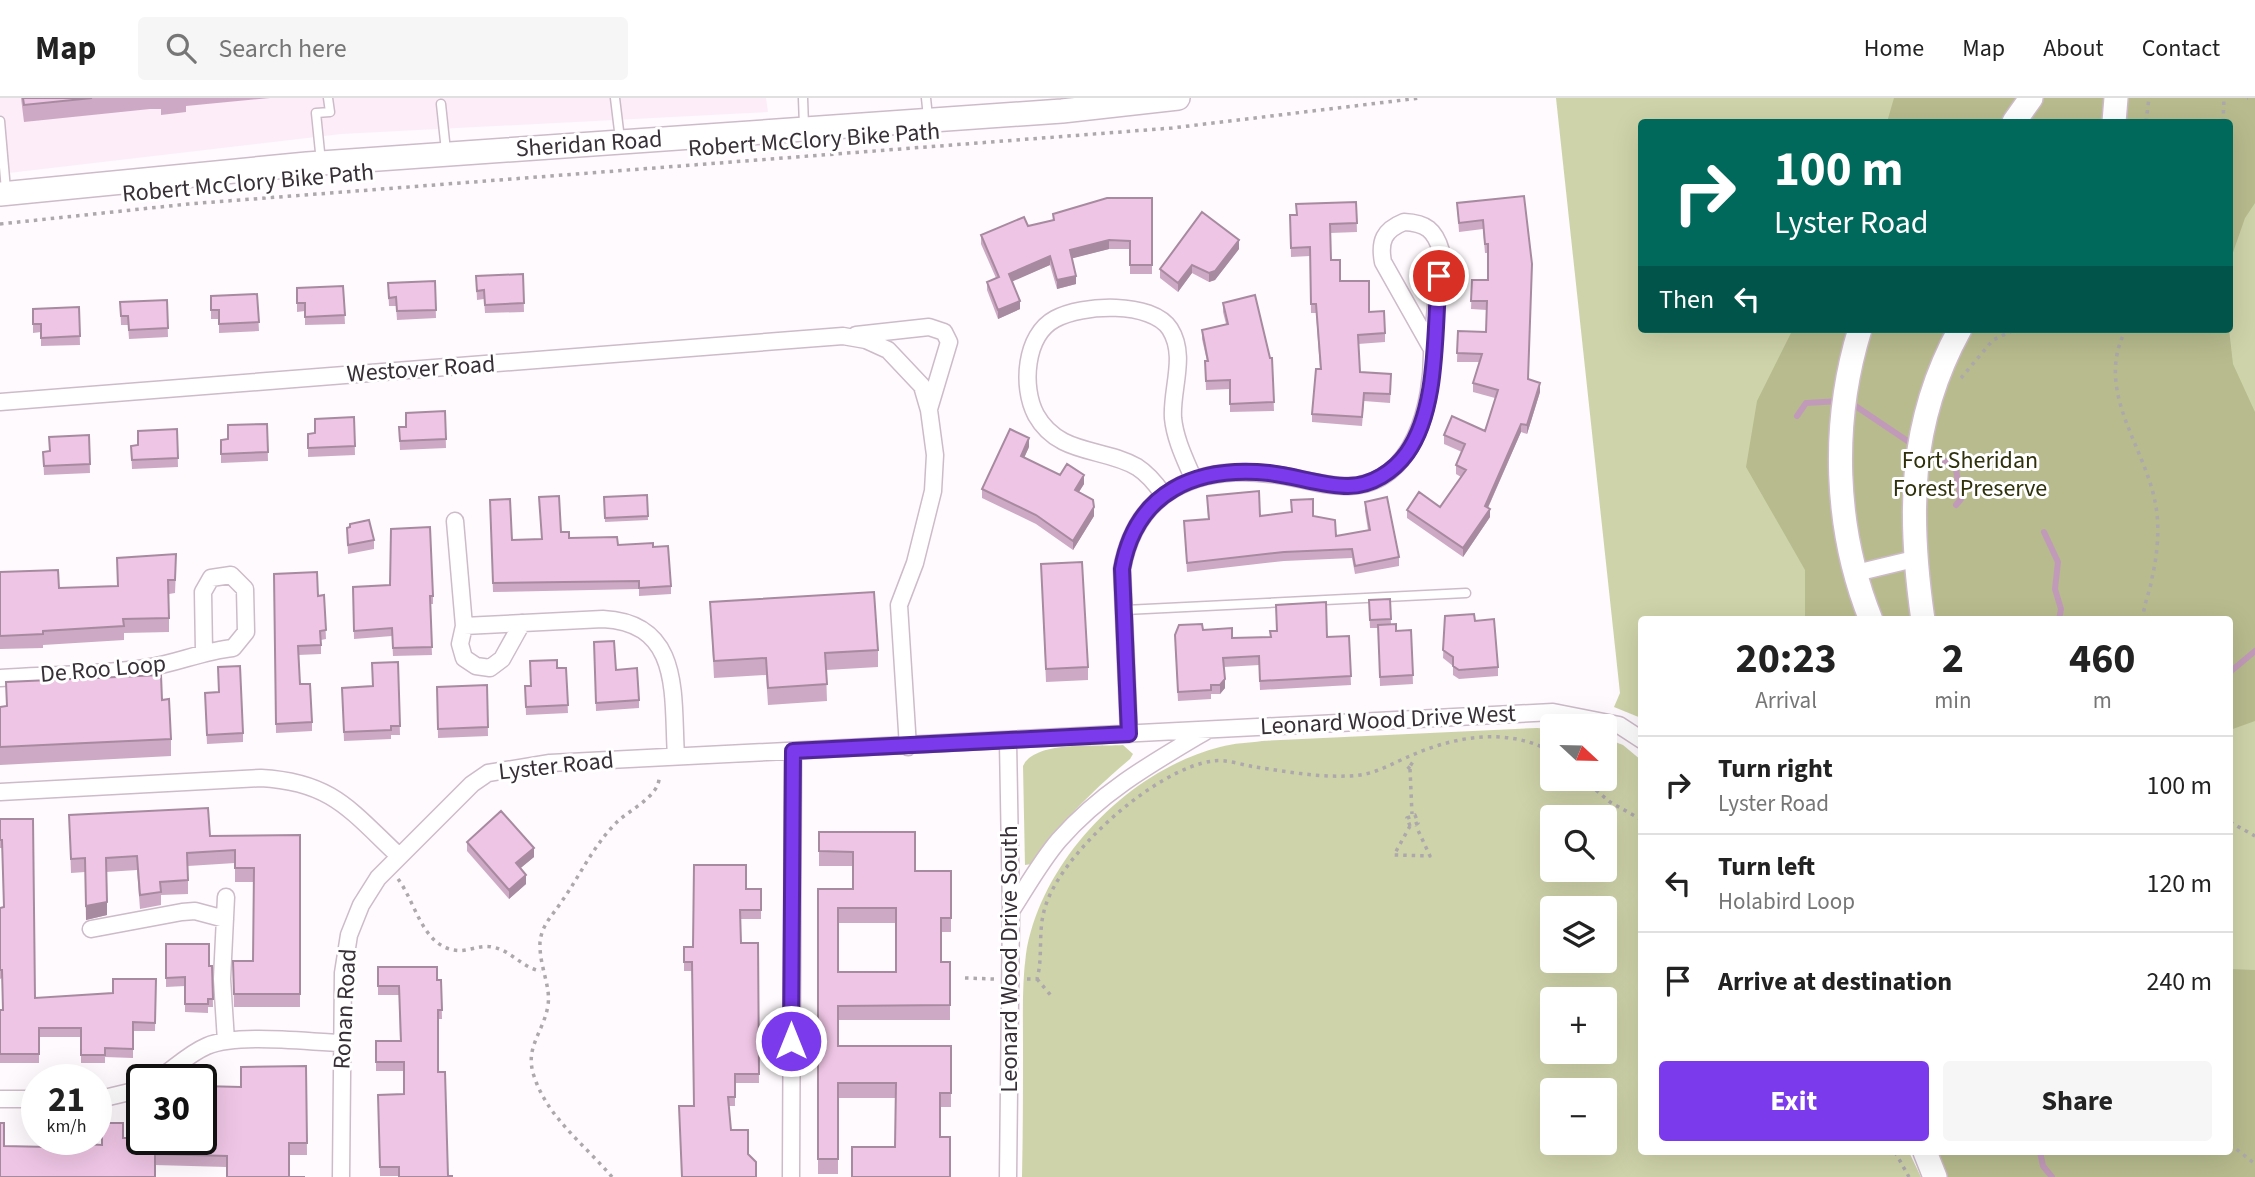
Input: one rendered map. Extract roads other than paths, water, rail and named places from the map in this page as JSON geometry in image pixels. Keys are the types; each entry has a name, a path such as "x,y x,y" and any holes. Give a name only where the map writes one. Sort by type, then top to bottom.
{"main road":[{"name":"Sheridan Road","path":"3,194 321,163 804,129 927,109 1178,98"},
{"path":"2016,119 2031,98"},
{"path":"2114,119 2116,98"},
{"path":"1859,333 1851,364 1841,445 1842,509 1856,573 1870,616"},
{"path":"1922,616 1914,559 1913,481 1925,419 1942,363 1958,333"},
{"path":"1925,1155 1935,1177"}],"street":[{"path":"1129,734 1122,569 1126,550 1146,511 1163,494 1193,478 1245,472 1351,486 1373,480 1390,471 1408,452 1426,410 1431,390 1441,251 1437,237 1428,227 1404,222 1392,227 1384,236 1380,247 1383,262 1432,349"},
{"path":"1163,494 1139,468 1066,445 1037,415 1028,392 1031,350 1040,332 1053,320 1072,312 1129,308 1160,317 1176,341 1178,360 1172,395 1173,421 1178,443 1193,478"},
{"name":"Westover Road","path":"0,402 929,327 944,332 949,342 929,410"},
{"name":"Westover Road","path":"843,336 866,340 888,350 922,386 929,410 936,455 933,491 915,563 899,605 908,747"},
{"path":"455,521 464,626 460,644 464,658 476,666 490,668 502,659 522,623"},
{"path":"1856,573 1914,559"},
{"name":"De Roo Loop","path":"0,678 143,669 174,663 204,651 233,648 246,632 245,589 230,575 211,578 203,592 204,651"},
{"path":"464,626 621,620 646,631 657,641 670,665 676,757"},
{"name":"Leonard Wood Drive West","path":"1129,734 1553,712 1614,723 1638,738"},
{"path":"1011,911 1057,842 1088,809 1126,778 1208,730"},
{"name":"Lyster Road","path":"394,861 472,784 488,773 550,763 1129,734"},
{"name":"Leonard Wood Drive South","path":"1007,741 1011,911 1008,1177"},
{"path":"791,1177 793,751"},
{"path":"0,792 261,778 289,780 332,795 394,861"},
{"name":"Ronan Road","path":"341,1177 343,973 349,934 361,905 394,861"},
{"path":"226,897 222,979 226,1041"},
{"path":"91,929 195,911 225,919"},
{"path":"181,1064 207,1046 226,1041 342,1043"},
{"path":"0,1099 21,1100"}],"lane":[{"path":"321,163 316,113 330,112 328,98"},
{"path":"615,98 621,142"},
{"path":"803,98 804,129"},
{"path":"441,104 446,154"},
{"path":"0,121 3,194"},
{"path":"1125,610 1466,593"}],"waterway":[{"path":"1797,416 1806,403 1840,401"},
{"path":"1851,403 1915,446"},
{"path":"1934,458 1955,464 1961,499 1956,505"},
{"path":"2044,532 2058,562 2055,589 2061,609 2060,616"},
{"path":"2233,669 2255,651"},
{"path":"2041,1155 2043,1166 2052,1177"}],"park label":[{"name":"Fort Sheridan Forest Preserve","path":"1970,474"}]}
